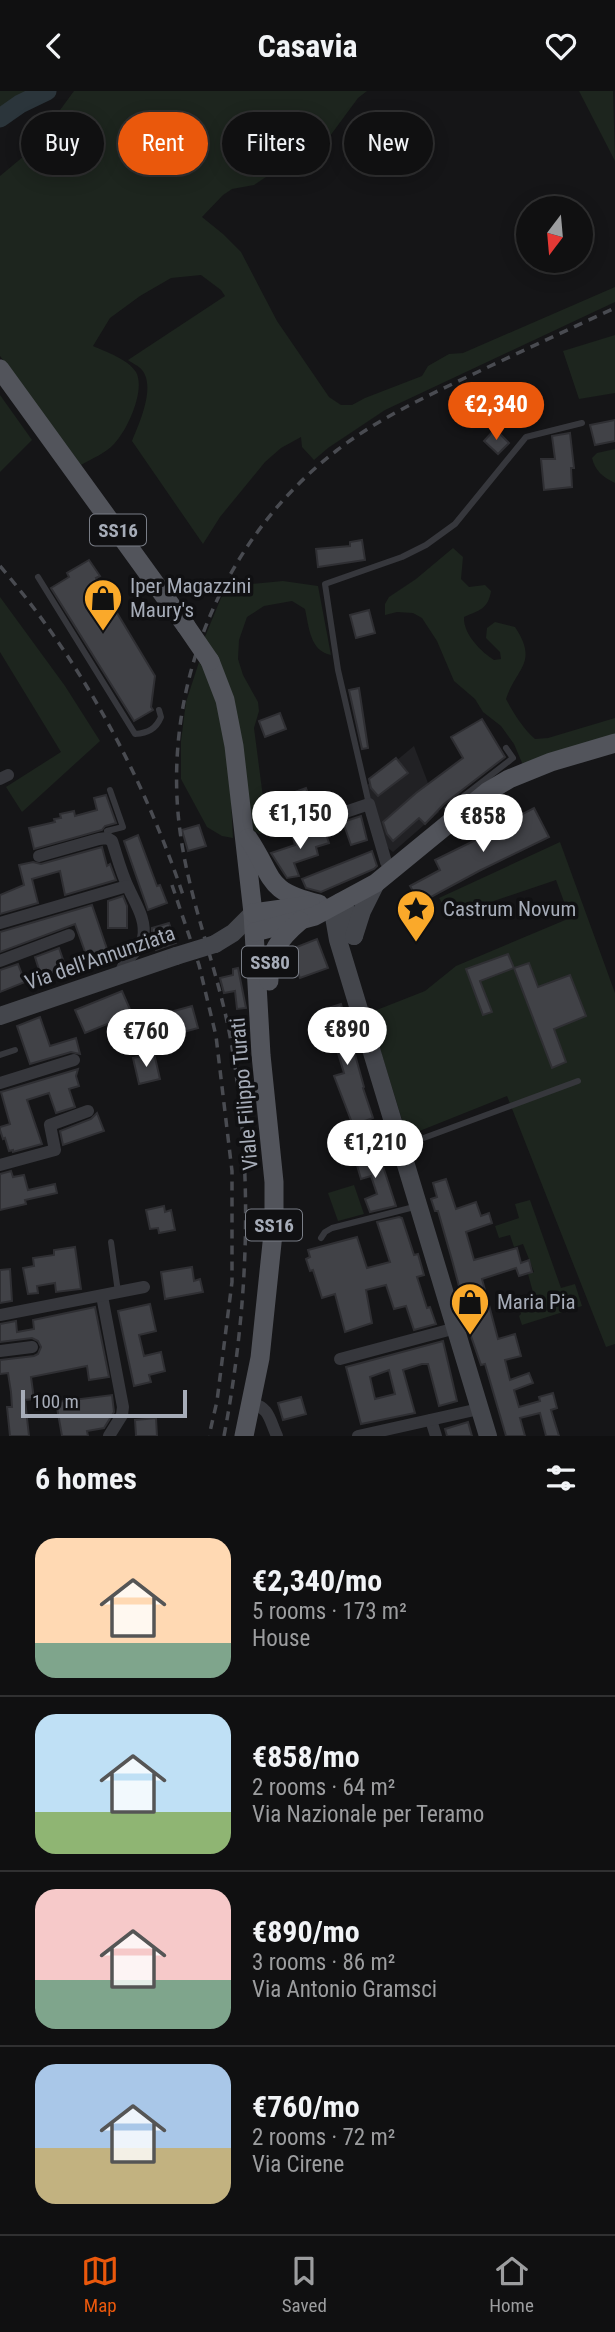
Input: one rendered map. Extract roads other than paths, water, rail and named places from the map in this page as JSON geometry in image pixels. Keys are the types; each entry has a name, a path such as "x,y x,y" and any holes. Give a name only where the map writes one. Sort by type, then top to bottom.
{"main road":[{"name":"Viale Filippo Turati","path":"0,369 210,661 225,699 234,747 254,923 261,1055 274,1182 274,1224 260,1358 244,1436"},
{"name":"SS80","path":"260,1013 270,995 268,974 273,950 287,932 301,921 326,911 383,876 487,792 521,773 615,743"},
{"name":"SS80","path":"244,832 274,885 303,900 319,904"},
{"name":"SS80","path":"254,923 267,910 340,902"},
{"name":"SS80","path":"254,923 301,921"}],"street":[{"path":"292,830 369,804 386,862 383,876 346,938"},
{"path":"39,856 99,839 110,840 127,886 139,908 144,932 139,947 121,966 121,974"},
{"path":"0,923 127,886"},
{"path":"340,902 334,917 346,938 351,981 488,1436"},
{"path":"301,921 320,925 346,938"},
{"name":"Via dell'Annunziata","path":"0,1016 215,944 254,923"},
{"path":"0,961 69,935"},
{"path":"0,1083 74,1060"},
{"path":"0,1165 55,1150 50,1125 88,1111"},
{"path":"0,1315 144,1287"},
{"path":"102,1296 123,1407 122,1415 109,1436"},
{"path":"340,1359 456,1328"},
{"path":"0,1351 32,1347"},
{"path":"251,1403 262,1406 267,1412 277,1436"},
{"path":"358,1436 387,1433 480,1409"},
{"path":"431,1420 436,1436"}],"lane":[{"path":"369,804 338,670 325,584 402,557 445,533 526,437 582,423"},
{"path":"38,577 135,734 146,733 157,725 161,717 159,710"},
{"path":"456,818 447,809 513,758 506,747"},
{"path":"110,790 124,827 107,831 110,840"},
{"path":"0,1055 15,1050"},
{"path":"332,1151 399,1139 578,1081"},
{"path":"321,1238 332,1227 420,1206"},
{"path":"111,1242 118,1292"}],"waterway":[{"path":"0,118 20,104 47,91"}],"railway":[{"path":"224,1436 239,1337 243,1286 243,1136 230,1036 184,857 177,777 180,724 191,671 208,620 232,572 261,527 296,487 336,451 367,429 416,402 615,308"},
{"path":"0,566 58,641 107,722 149,807 183,895"},
{"path":"172,885 199,965 216,1036 232,1171 232,1282 217,1401 209,1436"}],"place":[{"name":"Iper Magazzini Maury's","path":"103,632"},
{"name":"Castrum Novum","path":"416,943"},
{"name":"Maria Pia","path":"470,1336"}]}
